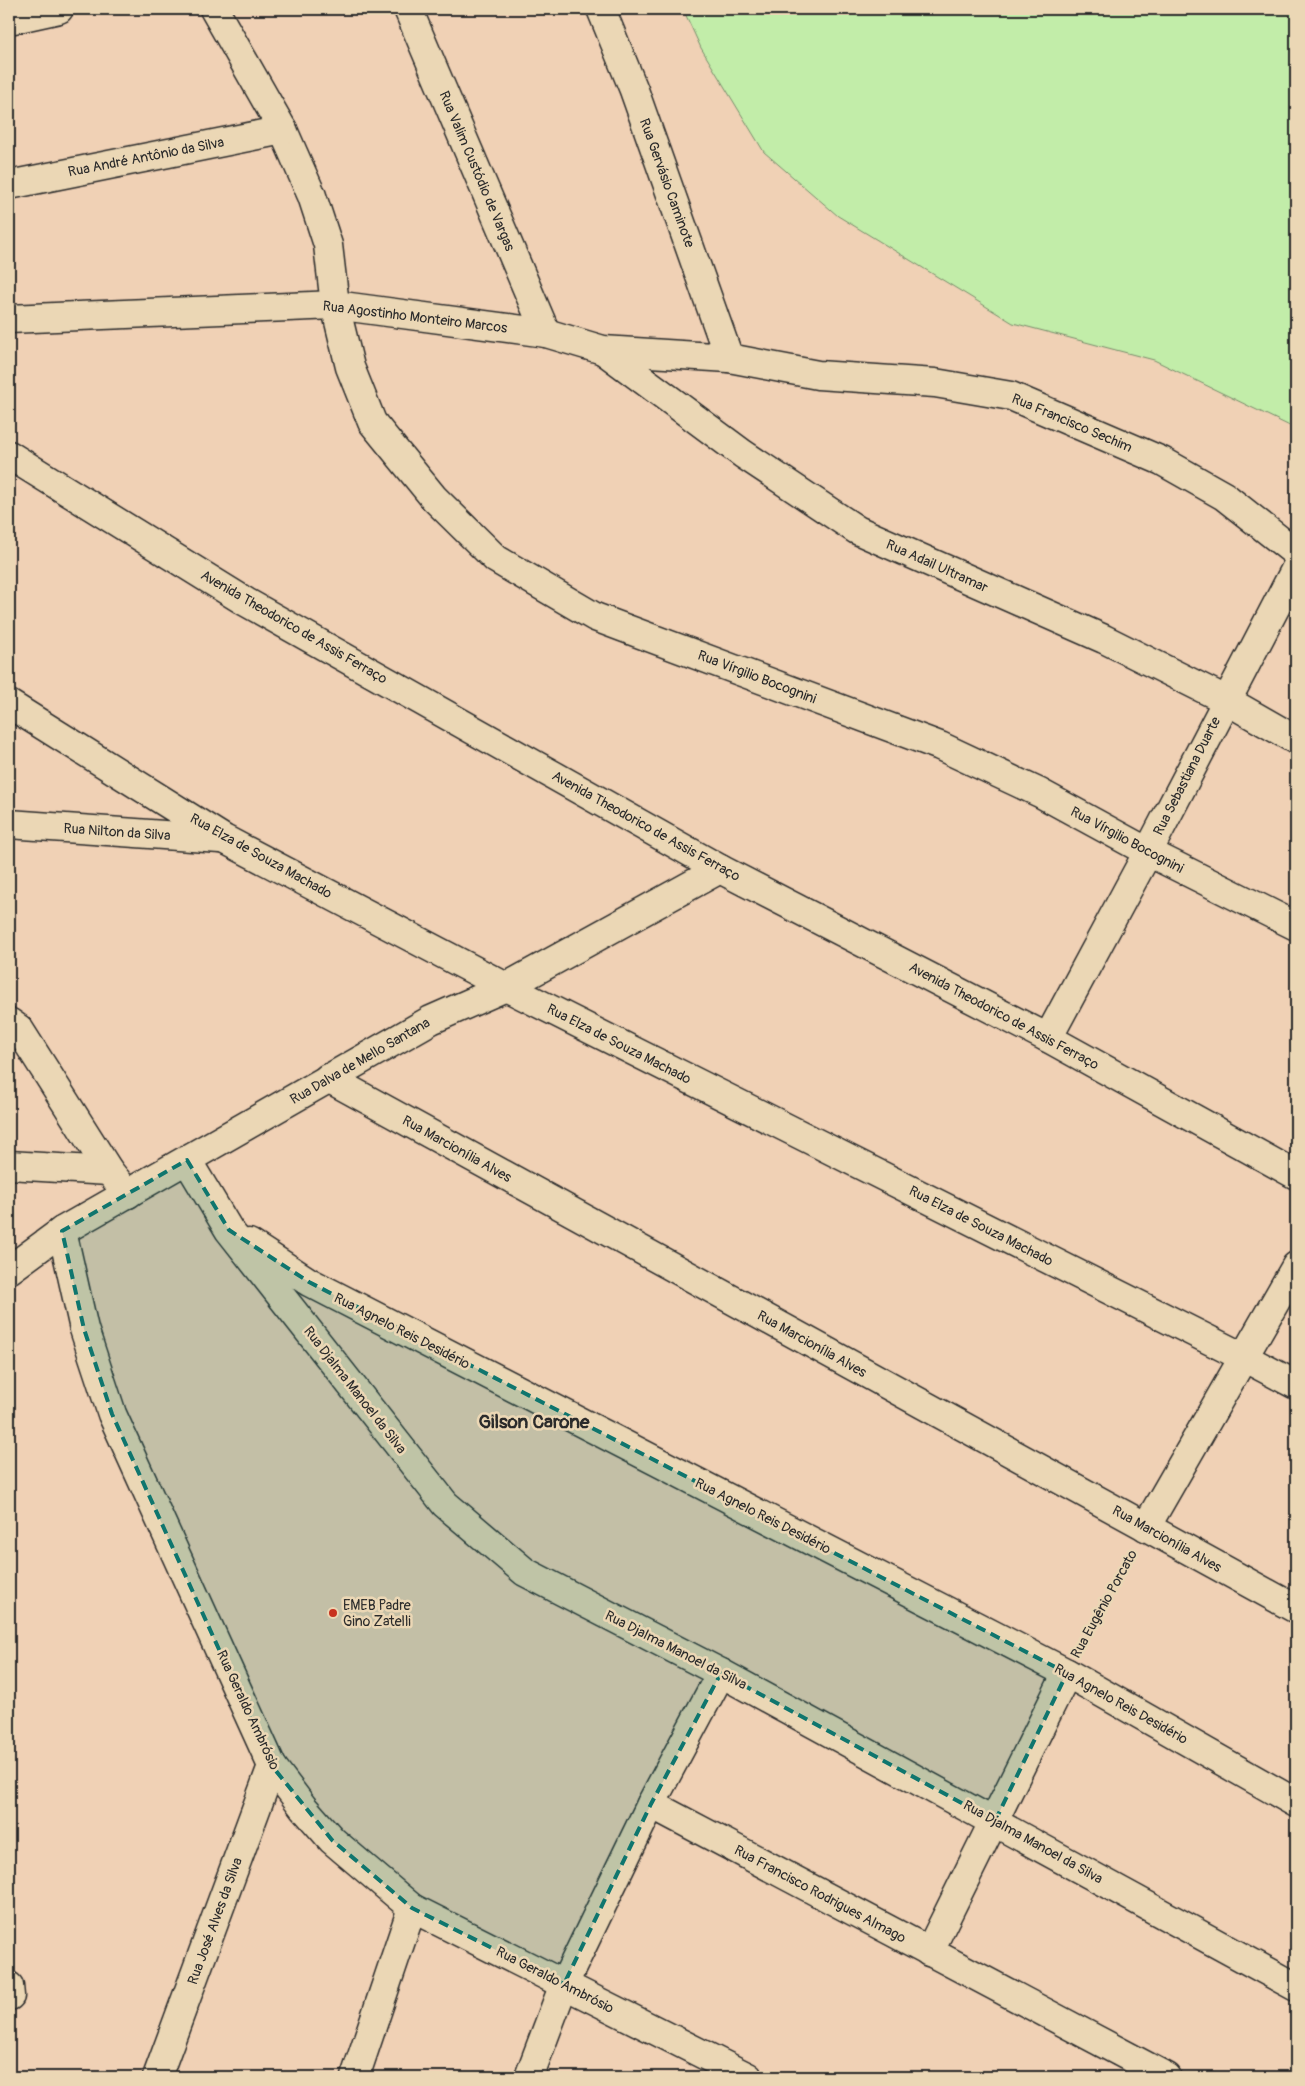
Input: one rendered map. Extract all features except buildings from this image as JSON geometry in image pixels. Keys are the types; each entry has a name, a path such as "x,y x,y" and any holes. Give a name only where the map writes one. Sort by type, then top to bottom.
{"street":[{"path":"9,20 59,9"},
{"name":"Rua Vírgilio Bocognini","path":"214,9 283,130 312,196 328,245 335,305 350,367 372,422 434,498 496,559 595,617 940,746 1040,794 1148,852 1296,926"},
{"name":"Rua Valim Custódio de Vargas","path":"408,9 546,333"},
{"name":"Rua Gervásio Caminote","path":"601,9 634,90 729,358"},
{"name":"Rua André Antônio da Silva","path":"9,184 283,130"},
{"name":"Rua Agostinho Monteiro Marcos","path":"9,319 335,305 546,333 603,350 729,358"},
{"name":"Rua Adail Ultramar","path":"603,350 743,454 857,530 1104,638 1226,700 1296,740"},
{"name":"Rua Francisco Sechim","path":"729,358 818,375 935,383 1011,396 1162,460 1224,496 1296,553"},
{"name":"Avenida Theodorico de Assis Ferraço","path":"9,455 246,602 720,869 1048,1038 1296,1175"},
{"name":"Rua Sebastiana Duarte","path":"1048,1038 1148,852 1296,568"},
{"name":"Rua Elza de Souza Machado","path":"9,704 224,839 506,987 1245,1358 1296,1386"},
{"name":"Rua Nilton da Silva","path":"9,824 224,839"},
{"name":"Rua Dalva de Mello Santana","path":"9,1270 62,1231 328,1078 431,1020 506,987 720,869"},
{"path":"9,1022 19,1029 109,1171 128,1194"},
{"name":"Rua Marcionília Alves","path":"328,1078 1296,1609"},
{"name":"Rua Djalma Manoel da Silva","path":"187,1160 229,1230 445,1504 525,1572 721,1673 1296,1987"},
{"path":"9,1165 109,1171"},
{"name":"Rua Agnelo Reis Desidério","path":"229,1230 317,1286 1067,1673 1296,1803"},
{"name":"Rua Geraldo Ambrósio","path":"62,1231 84,1329 112,1414 272,1766 303,1807 332,1840 412,1908 564,1984 733,2074"},
{"path":"1146,1527 1245,1358 1296,1266"},
{"path":"529,2077 564,1984 651,1804 721,1673"},
{"name":"Rua Eugênio Porcato","path":"929,1952 1067,1673"},
{"name":"Rua José Alves da Silva","path":"157,2077 272,1766"},
{"name":"Rua Francisco Rodrigues Almago","path":"651,1804 1167,2077"},
{"path":"355,2077 412,1908"}],"path":[{"name":"Rua Eugênio Porcato","path":"1067,1673 1146,1527"}],"highlighted area":[{"path":"187,1160 229,1230 309,1282 1067,1673 995,1821 721,1673 651,1804 564,1984 412,1908 332,1840 272,1766 112,1414 84,1329 62,1231"}],"green space":[{"path":"683,9 1296,9 1296,429 1154,360 1013,323 838,216 764,152 701,48"}],"place":[{"name":"EMEB Padre Gino Zatelli","path":"333,1613"}],"district":[{"name":"Gilson Carone","path":"534,1422"}]}
